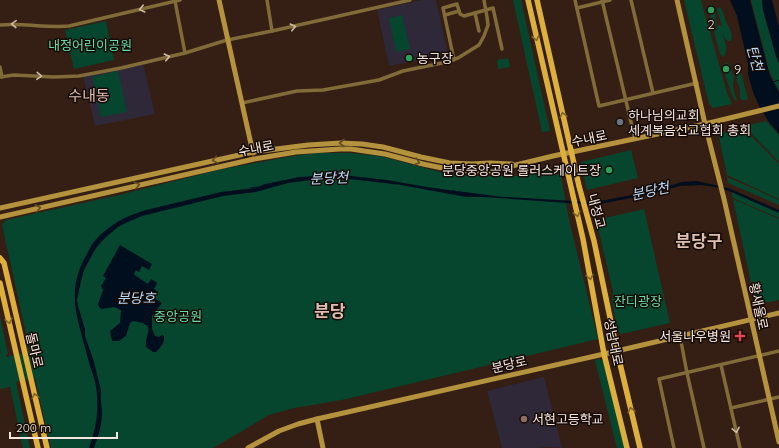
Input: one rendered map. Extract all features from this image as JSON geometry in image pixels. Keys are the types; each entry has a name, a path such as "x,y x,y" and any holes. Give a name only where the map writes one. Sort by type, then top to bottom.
{"main road":[{"path":"219,0 254,159"},
{"path":"528,0 563,155"},
{"path":"536,0 571,153"},
{"path":"677,0 697,83 705,124"},
{"name":"수내로","path":"0,217 254,159 296,152 340,149 361,150 441,168 464,171 491,171 705,124 779,106"},
{"name":"황새울로","path":"705,124 718,172 779,442"},
{"name":"수내로","path":"0,208 253,152 308,145 351,143 383,147 450,163 519,164"},
{"name":"내정교","path":"571,153 594,241"},
{"name":"성남대로","path":"563,155 583,239 604,354 627,448"},
{"name":"성남대로","path":"594,241 617,351 640,448"},
{"name":"돌마로","path":"0,258 4,263 46,448"},
{"name":"돌마로","path":"0,283 38,448"},
{"name":"분당로","path":"248,448 279,431 317,419 779,313"},
{"path":"317,419 323,448"}],"street":[{"path":"0,25 69,26 180,0"},
{"path":"267,0 272,32"},
{"path":"0,67 1,77 14,75 54,77 79,76 185,53 228,40 272,32 410,0"},
{"path":"242,102 297,91 323,90 379,80 403,71 454,60 479,45 481,42 488,22 484,0"},
{"path":"575,0 599,106 697,83"},
{"path":"577,8 610,0"},
{"path":"631,0 652,93"},
{"path":"175,1 185,53"},
{"path":"603,1 635,139"},
{"path":"454,60 443,8 457,2 460,14 464,16 494,8 502,49"},
{"path":"445,15 459,11"},
{"path":"475,13 478,31"},
{"path":"680,336 704,448"},
{"path":"674,448 659,379 779,351"},
{"path":"721,365 740,448"},
{"path":"731,408 779,397"}],"shaded area":[{"path":"421,0 436,0 448,54 389,66 377,10"},
{"path":"143,63 155,114 95,126 83,76"},
{"name":"서현고등학교","path":"544,377 562,448 502,448 487,391"}],"green space":[{"path":"513,0 521,0 550,131 542,132"},
{"path":"684,0 701,0 727,93 732,104 713,108 709,104"},
{"path":"751,0 762,0 763,10 779,63 779,90 768,68"},
{"path":"711,4 715,9 716,26 707,10 707,7"},
{"path":"720,7 732,35 731,41 728,41 725,39 723,33 726,47 724,57 720,54 714,32 719,25 721,25 723,29 717,10 717,8"},
{"path":"402,15 410,49 396,52 389,18"},
{"name":"내정어린이공원","path":"106,21 114,60 74,69 65,30"},
{"path":"508,58 510,67 498,69 497,60"},
{"path":"724,64 729,64 734,77 733,87 736,101 731,93 723,68"},
{"path":"733,65 737,65 741,73 748,98 746,100 742,100 740,98 740,89 737,81 737,74"},
{"path":"118,71 127,112 101,117 92,77"},
{"path":"766,121 779,135 779,162 744,126"},
{"path":"744,129 779,164 779,199 727,175 719,137 721,133"},
{"name":"분당중앙공원 롤러스케이트장","path":"631,150 638,178 587,190 581,162"},
{"name":"중앙공원","path":"321,153 350,153 380,156 440,172 459,175 519,176 555,169 560,172 570,224 598,339 346,399 294,408 269,415 213,448 51,448 35,378 16,382 30,448 23,448 10,387 0,389 0,316 8,354 6,357 30,352 2,225 6,220 123,194 218,170 287,157"},
{"path":"727,177 779,200 779,205 728,183"},
{"path":"731,191 779,210 779,218 733,198"},
{"path":"733,199 779,219 779,300 756,305"},
{"name":"잔디광장","path":"644,209 670,323 621,334 618,331 612,302 613,291 596,220"},
{"path":"600,359 604,362 625,448 617,448 595,360"}],"water":[{"name":"탄천","path":"730,0 750,0 770,76 779,92 779,134 759,106 753,92 737,16"},
{"path":"762,0 772,0 779,27 779,63 763,10"},
{"path":"334,175 387,180 489,196 591,202 652,191 682,182 696,181 728,188 779,210 779,213 729,191 701,185 680,186 651,194 595,205 466,197 401,185 337,178 288,183 256,192 223,196 142,216 118,227 105,238 96,248 84,270 81,281 77,300 78,306 101,391 101,427 94,448 89,448 97,417 97,394 76,312 75,286 79,270 97,238 118,222 146,210 221,192 255,188 265,184 299,177"},
{"name":"분당호","path":"120,245 152,264 149,270 142,266 139,272 136,270 134,274 148,284 151,279 157,283 154,289 158,292 154,298 162,303 152,316 152,329 155,336 164,336 164,341 156,352 153,352 146,347 148,327 133,321 130,323 126,336 119,341 112,341 110,331 120,323 121,310 114,307 102,309 99,307 98,304 103,290 101,286 106,278 103,276"}],"waterway":[{"path":"773,82 779,80"},
{"name":"분당천","path":"251,188 257,187"},
{"name":"분당천","path":"453,191 499,197"}],"place":[{"name":"2","path":"711,10"},
{"name":"농구장","path":"409,58"},
{"name":"9","path":"726,69"},
{"name":"하나님의교회 세계복음선교협회 총회","path":"620,122"},
{"name":"분당중앙공원 롤러스케이트장","path":"609,170"},
{"name":"서울나우병원","path":"740,336"},
{"name":"서현고등학교","path":"524,419"}],"district":[{"name":"수내동","path":"89,95"},
{"name":"분당구","path":"699,240"},
{"name":"분당","path":"330,310"}]}
